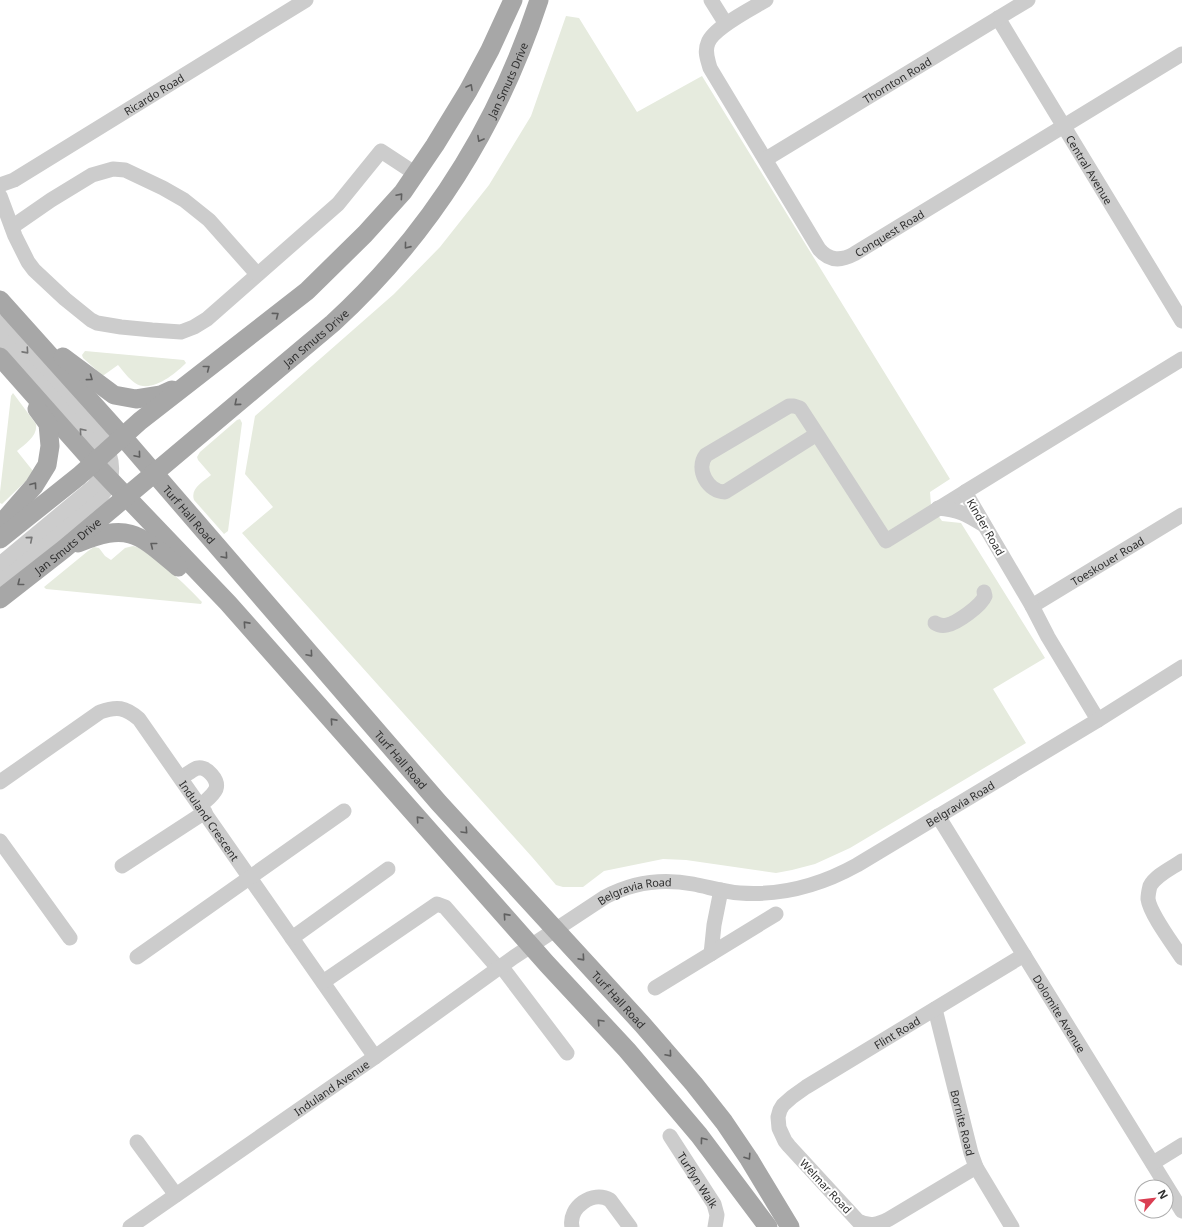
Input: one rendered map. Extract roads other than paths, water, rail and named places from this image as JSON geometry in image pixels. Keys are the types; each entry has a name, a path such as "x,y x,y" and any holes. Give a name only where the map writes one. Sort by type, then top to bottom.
{"main road":[{"path":"0,539 102,464 123,437 186,384 307,291 364,234 403,192 435,145 468,90 503,23 513,0"},
{"name":"Jan Smuts Drive","path":"0,599 64,549 333,323 371,286 407,246 469,158 489,121 513,72 539,0"},
{"name":"Turf Hall Road","path":"0,300 123,437 439,803 655,1038 724,1122 749,1159 790,1227"},
{"path":"25,329 114,395 136,399 161,396 186,384"},
{"path":"5,362 102,464 126,496 228,603 531,945 627,1050 704,1141 768,1227"},
{"path":"0,525 34,486 47,465 50,446 48,424 5,362"},
{"path":"64,549 106,533 118,532 134,535 150,543 199,584 228,603"}],"street":[{"name":"Ricardo Road","path":"0,185 14,180 306,0"},
{"path":"711,0 726,24"},
{"name":"Conquest Road","path":"766,0 726,24 716,33 708,44 706,56 710,68 819,249 828,257 839,259 847,258 854,254 1064,126 1181,58"},
{"name":"Thornton Road","path":"766,159 1028,0"},
{"name":"Central Avenue","path":"998,18 1182,321"},
{"path":"0,196 23,253 34,270 65,299 91,320 104,324 181,332 188,330 207,319 338,204 381,152 416,174"},
{"path":"12,227 92,174 113,169 125,170 184,200 209,220 257,274"},
{"path":"0,322 101,436 105,492 101,497 0,580"},
{"path":"0,338 88,437 96,449 102,464 99,477 94,486 0,564"},
{"name":"Kinder Road","path":"1098,720 1052,643 987,527 965,492 1182,360"},
{"path":"817,434 725,492 716,491 710,485 702,470 702,459 706,455 789,406 794,406 800,408 817,434 886,541 965,492"},
{"path":"938,508 964,513 987,527"},
{"name":"Toeskouer Road","path":"1032,606 1182,515"},
{"path":"935,623 946,626 958,619 981,602 985,596 984,592"},
{"name":"Belgravia Road","path":"531,945 604,897 620,889 636,884 672,881 739,893 768,893 803,888 816,884 857,865 1180,672"},
{"name":"Induland Crescent","path":"0,782 100,712 111,708 123,708 132,713 139,719 181,778 375,1056"},
{"path":"122,866 202,809 215,791 215,779 208,771 197,768 181,778"},
{"path":"137,957 344,811"},
{"name":"Dolomite Avenue","path":"938,816 1182,1211"},
{"path":"0,841 70,938"},
{"path":"1182,861 1155,880 1150,886 1148,898 1155,916 1182,958"},
{"path":"292,938 388,869"},
{"path":"710,954 721,890"},
{"path":"323,982 437,904 445,907 500,967 567,1053"},
{"path":"655,988 776,914"},
{"name":"Induland Avenue","path":"130,1227 531,945"},
{"name":"Flint Road","path":"778,1118 783,1105 792,1097 1024,955"},
{"name":"Bornite Road","path":"935,1009 976,1167 1012,1227"},
{"name":"Welmar Road","path":"778,1118 779,1128 789,1146 858,1220 868,1226 877,1225 889,1219 976,1167"},
{"name":"Turflyn Walk","path":"670,1136 714,1204 717,1215 715,1227"},
{"path":"137,1142 176,1195"},
{"path":"1153,1163 1182,1146"},
{"path":"572,1227 572,1219 577,1208 583,1203 598,1197 610,1200 630,1227"}]}
